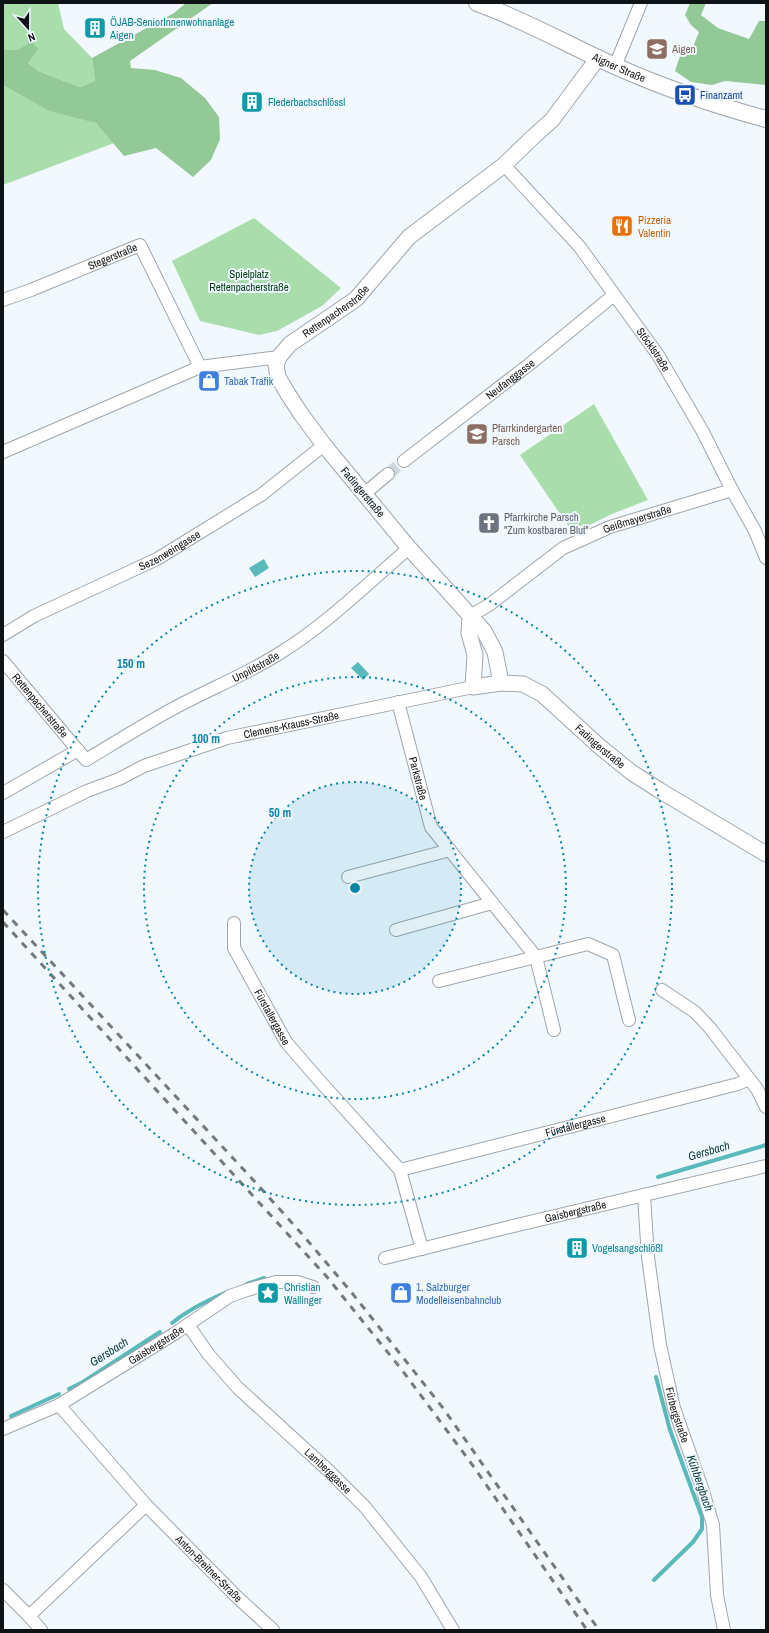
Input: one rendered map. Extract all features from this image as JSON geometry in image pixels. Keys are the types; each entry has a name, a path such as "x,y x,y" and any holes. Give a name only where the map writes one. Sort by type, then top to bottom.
{"main road":[{"name":"Aigner Straße","path":"477,3 517,18 615,66 685,95 766,119"}],"street":[{"path":"615,66 640,3"},
{"name":"Rettenpacherstraße","path":"279,357 290,344 356,299 409,237 504,165 552,120 598,58"},
{"name":"Stöcklstraße","path":"504,165 579,246 658,354 703,432 732,490 755,531 766,558"},
{"name":"Stegerstraße","path":"3,300 140,245 200,367"},
{"name":"Neufanggasse","path":"404,461 531,363 614,295"},
{"path":"3,452 200,367 279,357"},
{"name":"Fadingerstraße","path":"279,357 276,365 278,377 301,414 324,445 409,548 484,631 495,652 501,683 523,684 542,694 598,746 631,772 766,854"},
{"name":"Sezenweingasse","path":"3,635 34,616 157,559 262,494 324,445"},
{"path":"364,494 388,474"},
{"name":"Geißmayerstraße","path":"470,616 489,605 563,548 610,527 732,490"},
{"name":"Unpildstraße","path":"86,760 148,722 254,669 279,654 306,636 340,609 409,548"},
{"path":"470,616 469,633 475,655 473,687"},
{"name":"Rettenpacherstraße","path":"3,661 86,760"},
{"name":"Clemens-Krauss-Straße","path":"3,832 87,791 119,779 144,766 227,738 398,702 501,683"},
{"name":"Parkstraße","path":"398,702 431,827 536,957 554,1030"},
{"path":"3,793 78,750"},
{"path":"348,877 450,850"},
{"path":"396,930 492,903"},
{"name":"Fürstallergasse","path":"234,923 234,948 286,1042 400,1170 422,1249"},
{"path":"439,981 588,944 613,955 629,1020"},
{"path":"662,990 695,1012 710,1028 757,1090 766,1107"},
{"name":"Fürstallergasse","path":"400,1170 634,1112 738,1084 749,1079"},
{"name":"Gaisbergstraße","path":"386,1258 766,1166"},
{"name":"Fürbergstraße","path":"644,1196 648,1257 660,1345 674,1408 702,1488 713,1525 716,1595 724,1630"},
{"name":"Gaisbergstraße","path":"3,1429 59,1405 188,1325 221,1302 247,1290 276,1282 297,1282 313,1287"},
{"name":"Lamberggasse","path":"188,1325 209,1355 238,1388 329,1471 365,1507 421,1578 453,1630"},
{"name":"Anton-Breitner-Straße","path":"59,1405 146,1505 237,1597 273,1630"},
{"path":"30,1616 146,1505"},
{"path":"3,1590 30,1616 41,1630"}],"green space":[{"path":"3,3 58,3 64,29 92,58 95,81 80,87 38,71 28,63 18,50 3,50"},
{"path":"186,3 213,3 130,61 131,68 155,70 181,78 205,98 219,117 220,139 211,160 193,177 156,148 124,156 96,123 50,111 3,85 3,50 18,50 32,41 38,49 28,63 38,71 80,87 95,81 92,58 174,13"},
{"path":"690,3 706,3 701,15 718,28 749,39 759,21 766,21 766,85 725,81 712,85 691,82 675,71 682,50 692,49 699,32 691,25 685,15"},
{"path":"3,85 25,96 96,123 114,143 3,185"},
{"name":"Spielplatz Rettenpacherstraße","path":"254,218 341,288 322,306 277,331 259,335 200,321 172,261"},
{"path":"594,404 648,500 612,514 573,533 520,455"}],"water":[{"path":"264,559 269,568 255,577 249,568"},
{"path":"358,662 369,674 363,680 351,668"}],"waterway":[{"name":"Gersbach","path":"658,1177 766,1145"},
{"name":"Gersbach","path":"247,1284 264,1278"},
{"name":"Gersbach","path":"172,1323 198,1306 227,1292"},
{"name":"Gersbach","path":"69,1389 83,1382 160,1332"},
{"name":"Kühbergbach","path":"654,1580 693,1542 702,1529 702,1517 670,1430 656,1377"},
{"name":"Gersbach","path":"11,1416 59,1394"}],"tunnel":[{"path":"388,474 404,461"}],"railway":[{"path":"3,910 256,1183 352,1293 443,1408 599,1630"},
{"path":"3,922 327,1277 402,1370 471,1463 587,1630"}],"place":[{"name":"ÖJAB-SeniorInnenwohnanlage Aigen","path":"95,28"},
{"name":"Aigen","path":"657,49"},
{"name":"Finanzamt","path":"685,95"},
{"name":"Flederbachschlössl","path":"252,102"},
{"name":"Pizzeria Valentin","path":"622,226"},
{"name":"Tabak Trafik","path":"209,381"},
{"name":"Pfarrkindergarten Parsch","path":"477,434"},
{"name":"Pfarrkirche Parsch \"Zum kostbaren Blut\"","path":"489,523"},
{"name":"Vogelsangschlößl","path":"577,1248"},
{"name":"Christian Wallinger","path":"268,1293"},
{"name":"1. Salzburger Modelleisenbahnclub","path":"401,1293"}]}
